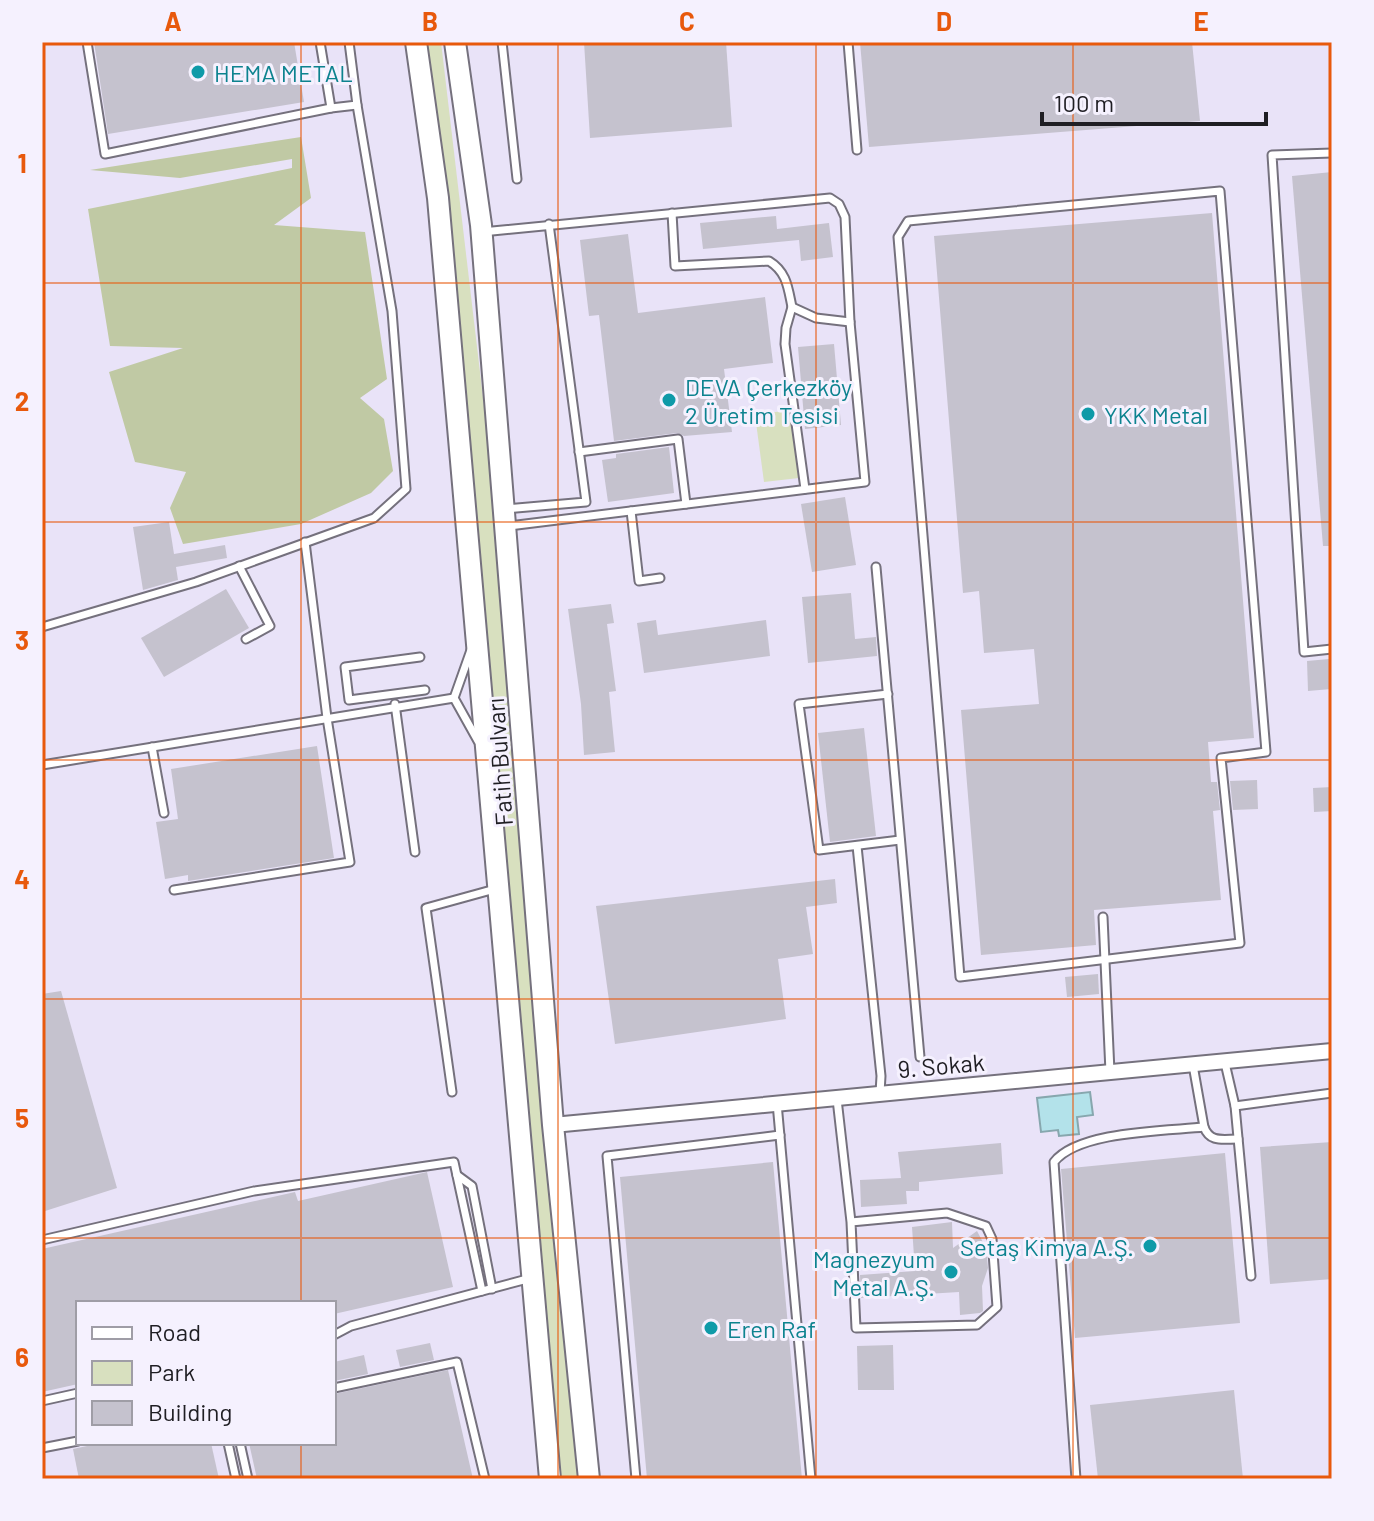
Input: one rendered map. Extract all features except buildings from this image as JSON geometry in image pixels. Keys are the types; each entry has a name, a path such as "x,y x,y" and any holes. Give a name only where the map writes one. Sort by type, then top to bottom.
{"main road":[{"name":"Fatih Bulvarı","path":"416,42 438,198 550,1479"},
{"name":"Fatih Bulvarı","path":"455,42 482,232 553,1125 589,1479"},
{"path":"516,1104 532,1124 553,1125"}],"street":[{"name":"9. Sokak","path":"553,1125 1332,1051"}],"lane":[{"path":"87,42 105,154 357,105"},
{"path":"320,42 331,108"},
{"path":"42,627 196,582 374,518 406,489 392,311 349,42"},
{"path":"502,42 517,179"},
{"path":"848,42 857,150"},
{"path":"1332,153 1272,155 1304,652 1332,649"},
{"path":"1220,191 1266,752 1221,758 1240,943 1105,960 960,977 898,237 908,221 1220,191"},
{"path":"482,232 830,198 839,204 845,217 850,322 865,482 631,511 506,517"},
{"path":"672,213 675,266 769,261 779,267 785,276 792,307 785,344 805,489"},
{"path":"506,517 586,502 549,224"},
{"path":"792,307 816,318 850,322"},
{"path":"579,452 678,439 686,504"},
{"path":"631,511 639,581 660,578"},
{"path":"174,890 350,862 327,718 305,542"},
{"path":"239,566 270,626 246,639"},
{"path":"876,567 920,1057"},
{"path":"476,637 454,698 486,754"},
{"path":"420,657 345,667 349,700 425,690"},
{"path":"393,694 415,852"},
{"path":"888,694 799,704 819,850 900,840"},
{"path":"42,765 454,698"},
{"path":"152,747 164,813"},
{"path":"857,846 881,1076 880,1093"},
{"path":"452,1092 426,908 498,888"},
{"path":"1103,917 1110,1072"},
{"path":"1225,1063 1235,1106 1251,1276"},
{"path":"1193,1064 1204,1127 1210,1137 1238,1139"},
{"path":"1235,1106 1332,1093"},
{"path":"837,1097 851,1222 856,1328 977,1325 997,1307 992,1239 986,1226 947,1213 851,1222"},
{"path":"777,1103 811,1479"},
{"path":"1076,1479 1054,1162 1062,1153 1084,1141 1204,1127"},
{"path":"636,1479 607,1156 780,1135"},
{"path":"42,1240 254,1191 454,1162 482,1291"},
{"path":"457,1175 472,1186 492,1289"},
{"path":"336,1334 351,1326 531,1278"},
{"path":"336,1388 457,1362 485,1479"},
{"path":"42,1401 76,1393"},
{"path":"42,1448 76,1441"},
{"path":"228,1445 236,1479"},
{"path":"240,1445 248,1479"}],"shaded area":[{"path":"42,42 1332,42 1332,1479 42,1479"}],"green space":[{"path":"421,42 441,42 499,533 578,1479 557,1479"},
{"path":"301,137 311,198 274,225 365,232 387,379 360,398 384,419 393,471 371,493 301,524 183,544 170,508 186,472 135,462 109,372 183,348 110,346 88,209 292,168 292,159 180,178 90,170"},
{"path":"789,410 799,478 764,482 755,415"}],"water":[{"path":"1090,1092 1093,1115 1077,1117 1079,1134 1059,1136 1058,1130 1041,1132 1037,1098"}],"place":[{"name":"HEMA METAL","path":"198,72"},
{"name":"DEVA Çerkezköy 2 Üretim Tesisi","path":"669,400"},
{"name":"YKK Metal","path":"1088,414"},
{"name":"Setaş Kimya A.Ş.","path":"1150,1246"},
{"name":"Magnezyum Metal A.Ş.","path":"951,1272"},
{"name":"Eren Raf","path":"711,1328"}]}
